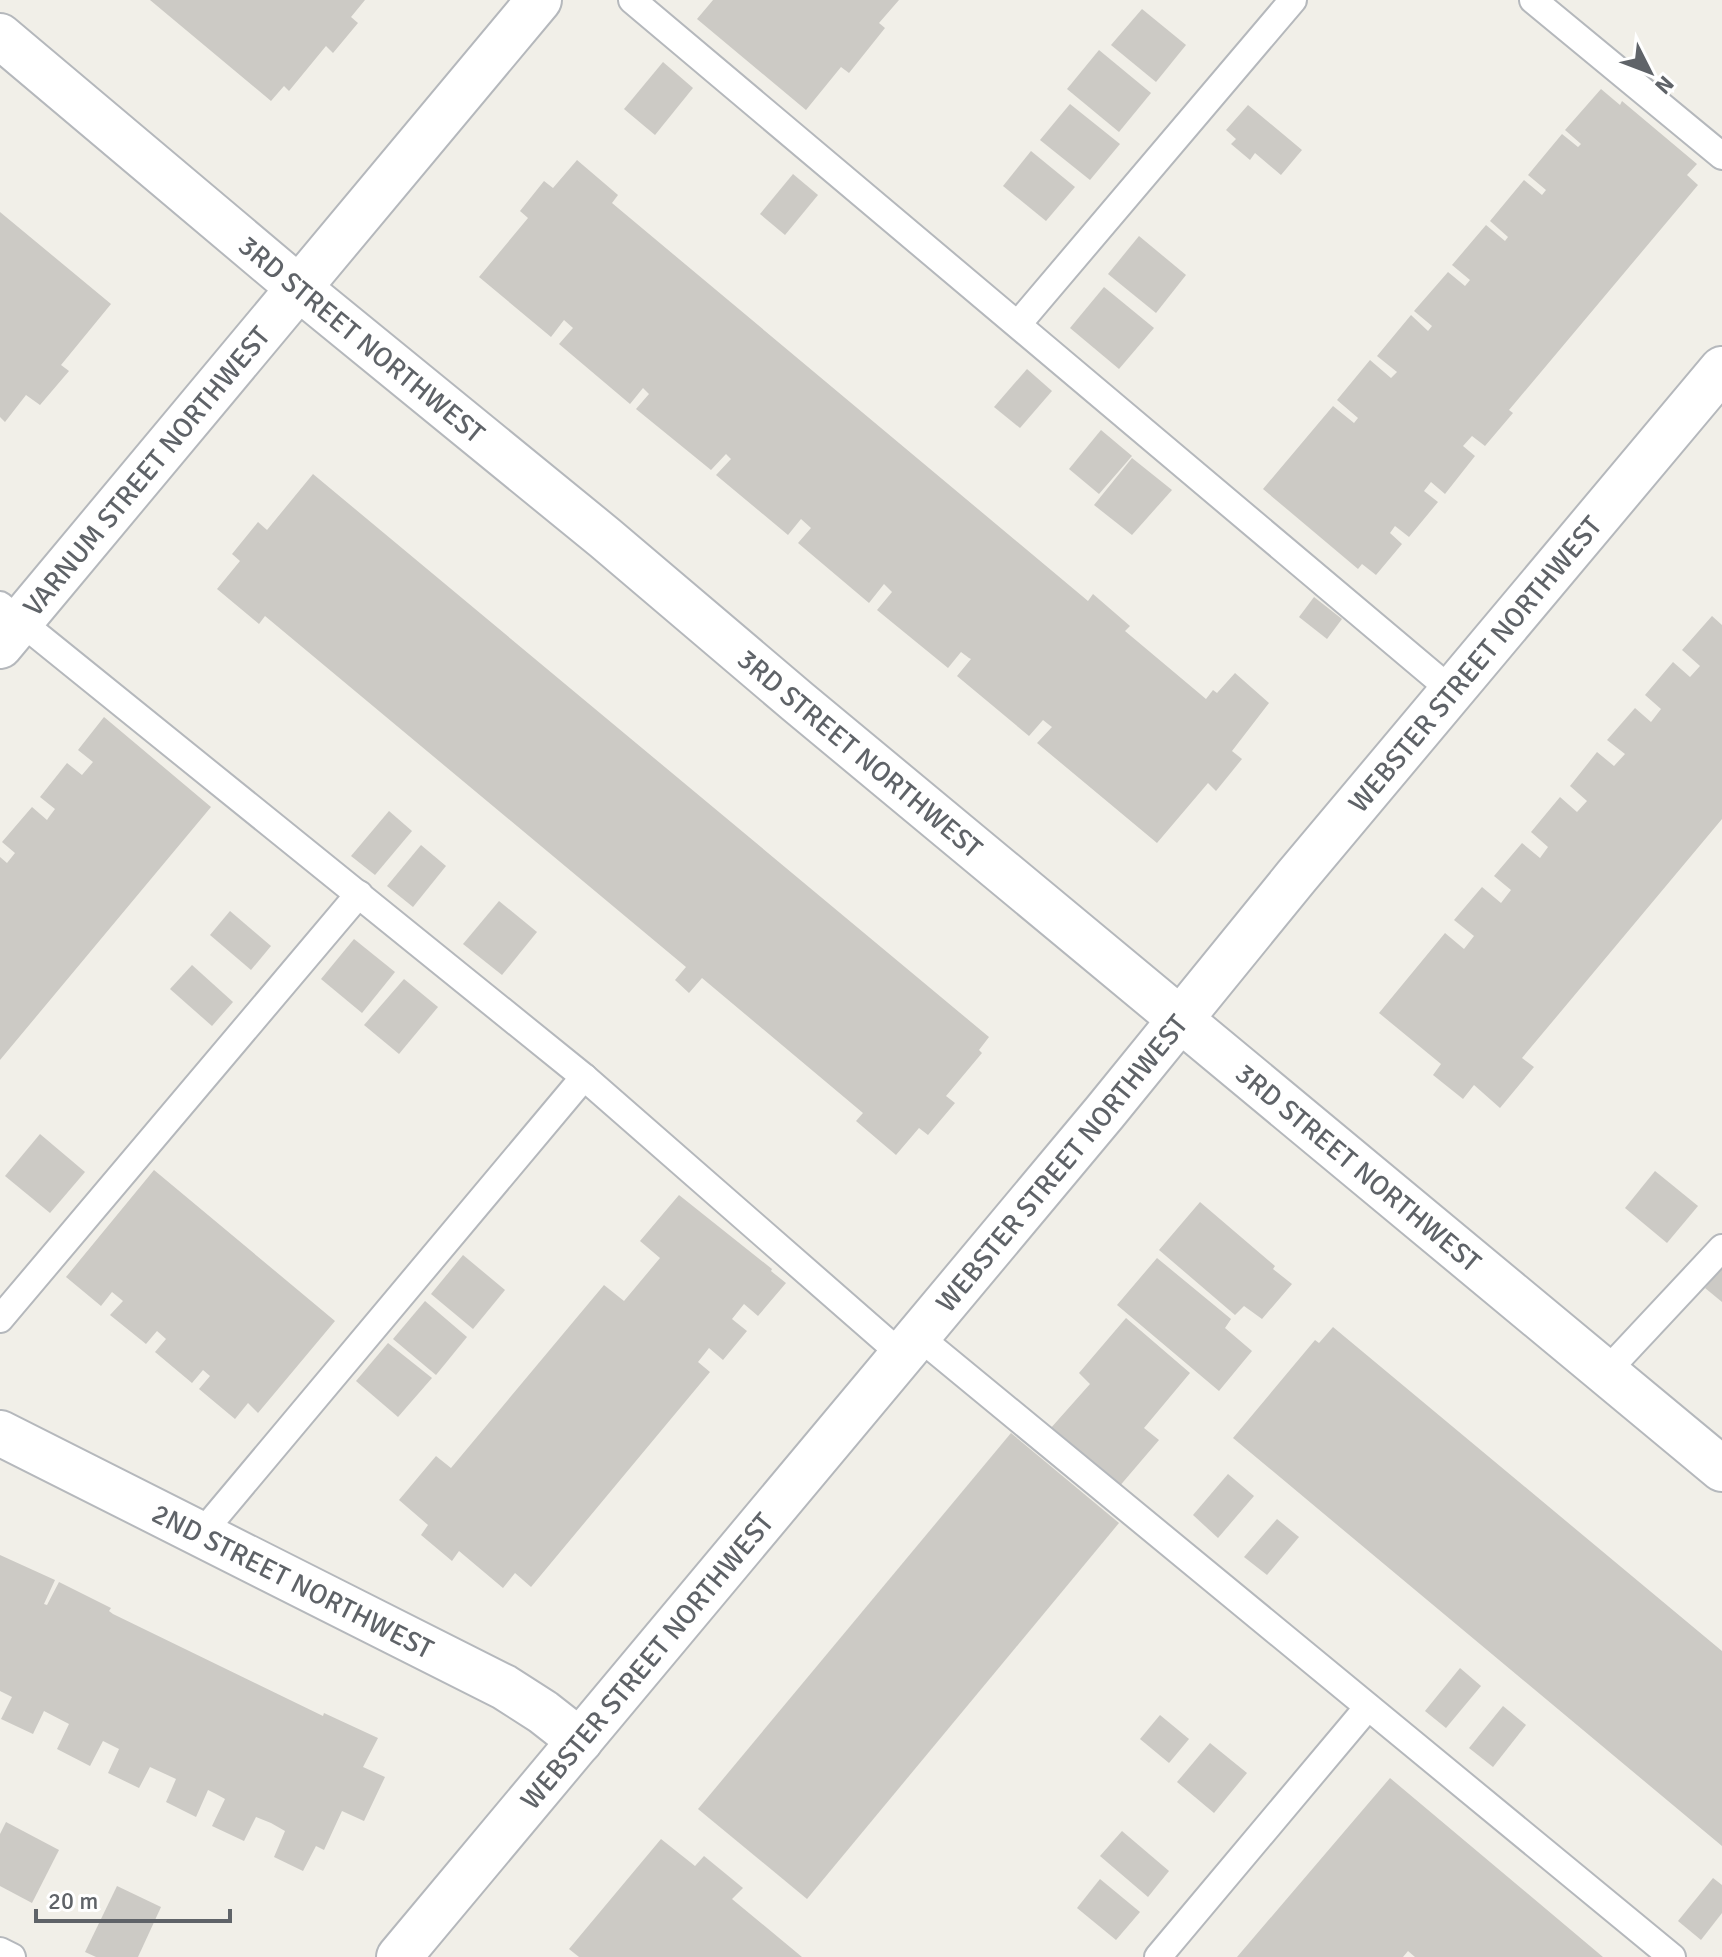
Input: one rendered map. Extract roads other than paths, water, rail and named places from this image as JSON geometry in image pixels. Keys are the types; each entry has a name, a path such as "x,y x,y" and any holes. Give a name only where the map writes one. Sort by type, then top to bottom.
{"street":[{"name":"VARNUM STREET NORTHWEST","path":"7,624 300,289 539,0"},
{"name":"3RD STREET NORTHWEST","path":"0,36 300,289 605,538 810,712 1722,1469"},
{"name":"WEBSTER STREET NORTHWEST","path":"399,1957 1722,369"},
{"name":"2ND STREET NORTHWEST","path":"0,1433 504,1687 580,1741"}],"lane":[{"path":"632,0 1452,691"},
{"path":"1018,324 1293,0"},
{"path":"1533,0 1722,156"},
{"path":"7,624 359,894 910,1346 1368,1707 1672,1957"},
{"path":"0,1319 359,894"},
{"path":"201,1534 584,1077"},
{"path":"1606,1372 1722,1248"},
{"path":"1158,1957 1368,1707"},
{"path":"0,1951 12,1957"}]}
